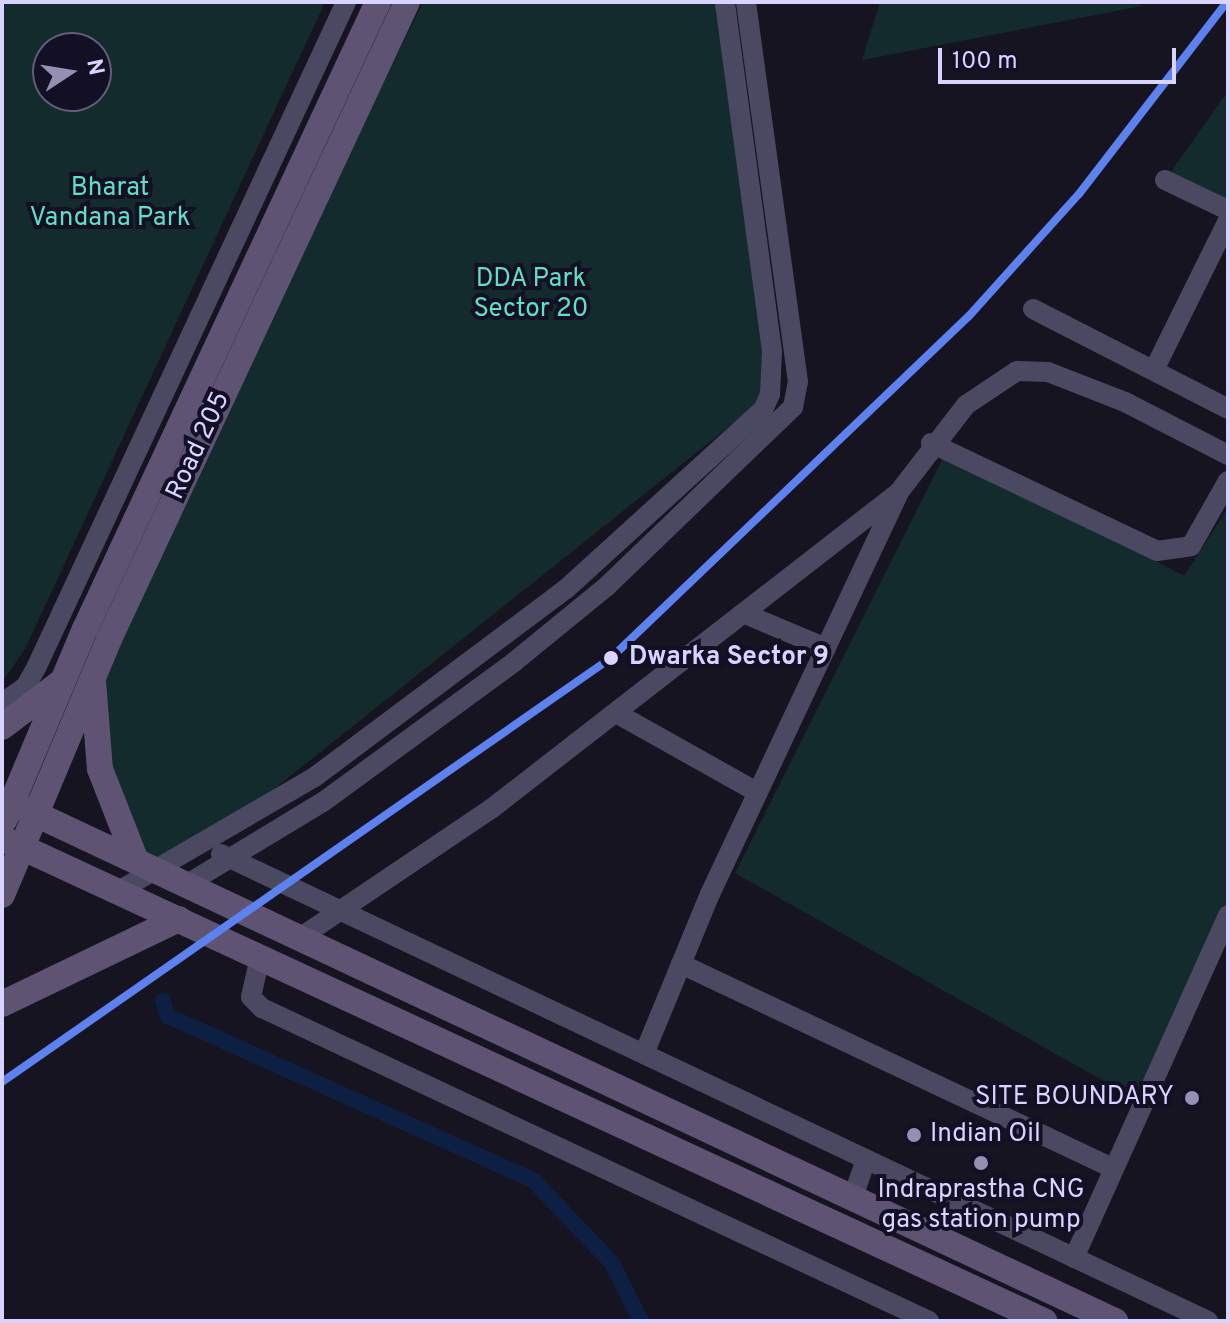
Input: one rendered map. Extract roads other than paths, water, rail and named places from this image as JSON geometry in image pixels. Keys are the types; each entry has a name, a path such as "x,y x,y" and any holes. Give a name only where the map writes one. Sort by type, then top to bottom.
{"main road":[{"name":"Road 205","path":"5,809 378,2"},
{"name":"Road 205","path":"2,895 12,843 36,814 93,678 407,2"},
{"path":"93,678 100,769 146,865"},
{"path":"2,727 63,680"},
{"path":"5,809 36,814 189,883 1115,1321"},
{"path":"12,843 1044,1321"},
{"path":"2,1004 179,919"}],"street":[{"path":"2,703 26,686 37,666 346,2"},
{"path":"117,892 146,865 205,844 316,776 566,589 763,410 772,351 725,2"},
{"path":"189,883 323,802 514,662 617,577 793,407 798,382 746,2"},
{"path":"1165,180 1228,210"},
{"path":"1155,368 1228,220"},
{"path":"1033,309 1155,368 1228,409"},
{"path":"644,1054 757,792 899,492 931,443 987,385 1032,369 1074,379 1228,455"},
{"path":"931,443 1157,551 1191,546 1228,481"},
{"path":"301,937 616,713 899,492"},
{"path":"743,613 826,648"},
{"path":"616,713 757,792"},
{"path":"205,844 228,859 338,913 1208,1321"},
{"path":"1074,1258 1111,1167 1228,915"},
{"path":"260,957 251,997 262,1008 929,1321"},
{"path":"681,964 1111,1167"},
{"path":"853,1197 866,1160"}],"waterway":[{"path":"163,1001 168,1016 533,1180 612,1263 641,1321"}],"place":[{"name":"Dwarka Sector 9","path":"611,658"},
{"name":"SITE BOUNDARY","path":"1192,1098"},
{"name":"Indian Oil","path":"914,1135"},
{"name":"Indraprastha CNG gas station pump","path":"981,1163"}],"park label":[{"name":"Bharat Vandana Park","path":"110,204"},
{"name":"DDA Park Sector 20","path":"531,295"}]}
